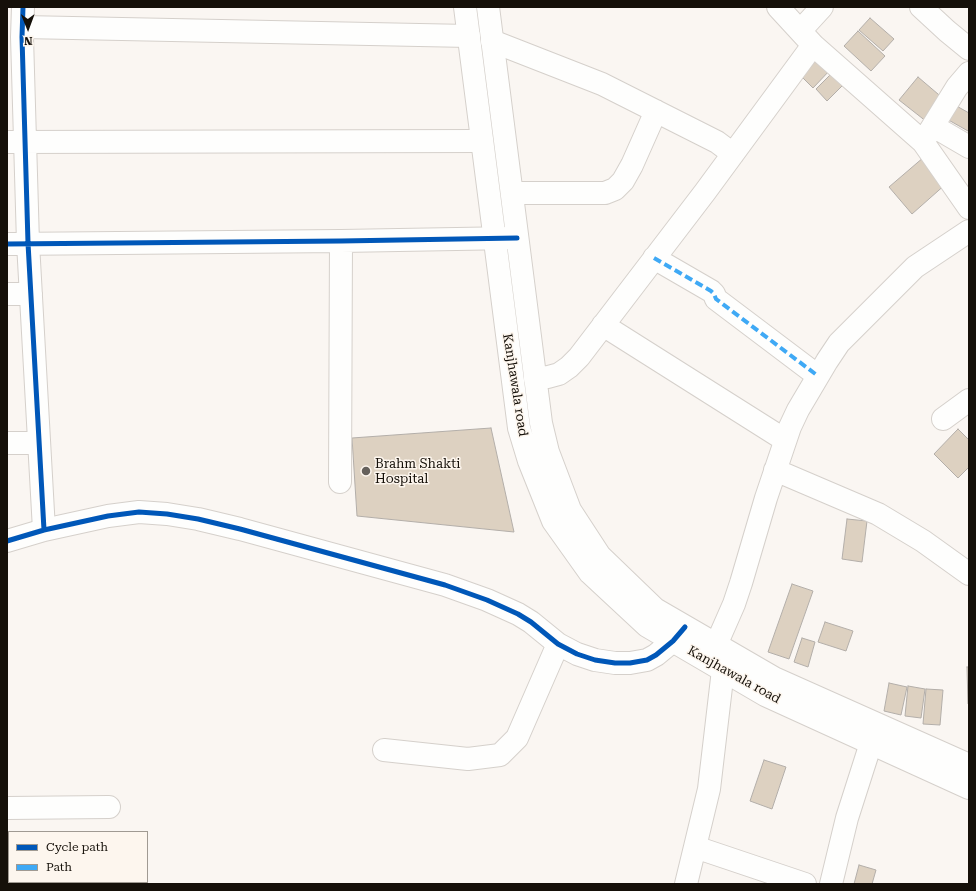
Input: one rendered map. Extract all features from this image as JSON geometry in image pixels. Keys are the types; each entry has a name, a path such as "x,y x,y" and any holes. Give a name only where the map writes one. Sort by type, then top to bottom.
{"street":[{"name":"Kanjhawala road","path":"465,7 519,428 529,461 552,521 590,574 647,626 716,645 774,678 969,765"},
{"name":"Kanjhawala road","path":"488,7 541,423 548,452 570,510 600,556 679,634 723,670 765,695 969,788"},
{"path":"778,7 807,38 928,134 969,147"},
{"path":"535,378 559,374 579,357 733,154 807,38 822,7"},
{"path":"921,7 969,49"},
{"path":"44,530 28,243 16,142 19,27 469,36"},
{"path":"492,41 602,84 717,142 733,154"},
{"path":"928,134 957,87 969,73"},
{"path":"512,193 605,193 615,190 623,181 632,165 656,111"},
{"path":"928,134 969,208"},
{"path":"16,142 482,141"},
{"path":"716,645 734,604 785,440 798,410 818,376 839,344 915,267 969,231"},
{"path":"7,244 517,238"},
{"path":"340,482 341,241"},
{"path":"654,258 711,291 716,298 818,376"},
{"path":"7,294 31,294"},
{"path":"603,325 785,440"},
{"path":"943,419 969,400"},
{"path":"7,443 39,443"},
{"path":"775,470 878,514 923,541 969,574"},
{"path":"7,541 44,530 108,516 139,512 167,514 248,531 444,585 487,600 518,614 532,622 558,644 577,654 595,660 622,663 648,660 656,655 679,634"},
{"path":"384,750 468,759 500,755 517,738 558,644"},
{"path":"686,884 709,789 723,670"},
{"path":"831,884 847,818 871,743"},
{"path":"7,808 110,807"},
{"path":"695,846 805,884"}],"building":[{"path":"870,18 894,39 883,51 859,30"},
{"path":"858,31 885,56 871,71 844,46"},
{"path":"819,56 831,69 813,88 800,75"},
{"path":"837,68 849,79 827,101 816,89"},
{"path":"918,77 945,100 927,122 899,100"},
{"path":"953,104 969,113 968,131 945,118"},
{"path":"924,157 947,183 912,214 889,187"},
{"path":"491,428 514,532 357,516 352,438"},
{"path":"958,429 969,440 969,467 958,478 934,454"},
{"path":"847,519 867,521 862,562 842,559"},
{"path":"792,584 813,591 789,659 768,652"},
{"path":"825,622 853,631 846,651 818,642"},
{"path":"802,638 815,642 808,667 794,662"},
{"path":"967,667 969,667 969,704 968,704"},
{"path":"889,683 907,687 901,715 884,711"},
{"path":"908,686 925,689 921,718 905,716"},
{"path":"926,689 943,690 940,725 923,724"},
{"path":"764,760 786,767 772,809 750,801"},
{"path":"859,865 876,870 872,884 854,884"}],"marked path":[{"path":"654,258 711,291 716,299 818,376"}],"cycle path":[{"path":"23,7 22,37 28,243 44,530"},
{"path":"7,244 517,238"},
{"path":"7,541 44,530 108,516 139,512 167,514 198,519 240,529 445,585 487,600 518,614 531,622 558,644 577,654 595,660 615,663 630,663 647,660 656,655 673,641 685,627"}],"place":[{"name":"Brahm Shakti Hospital","path":"366,471"}]}
